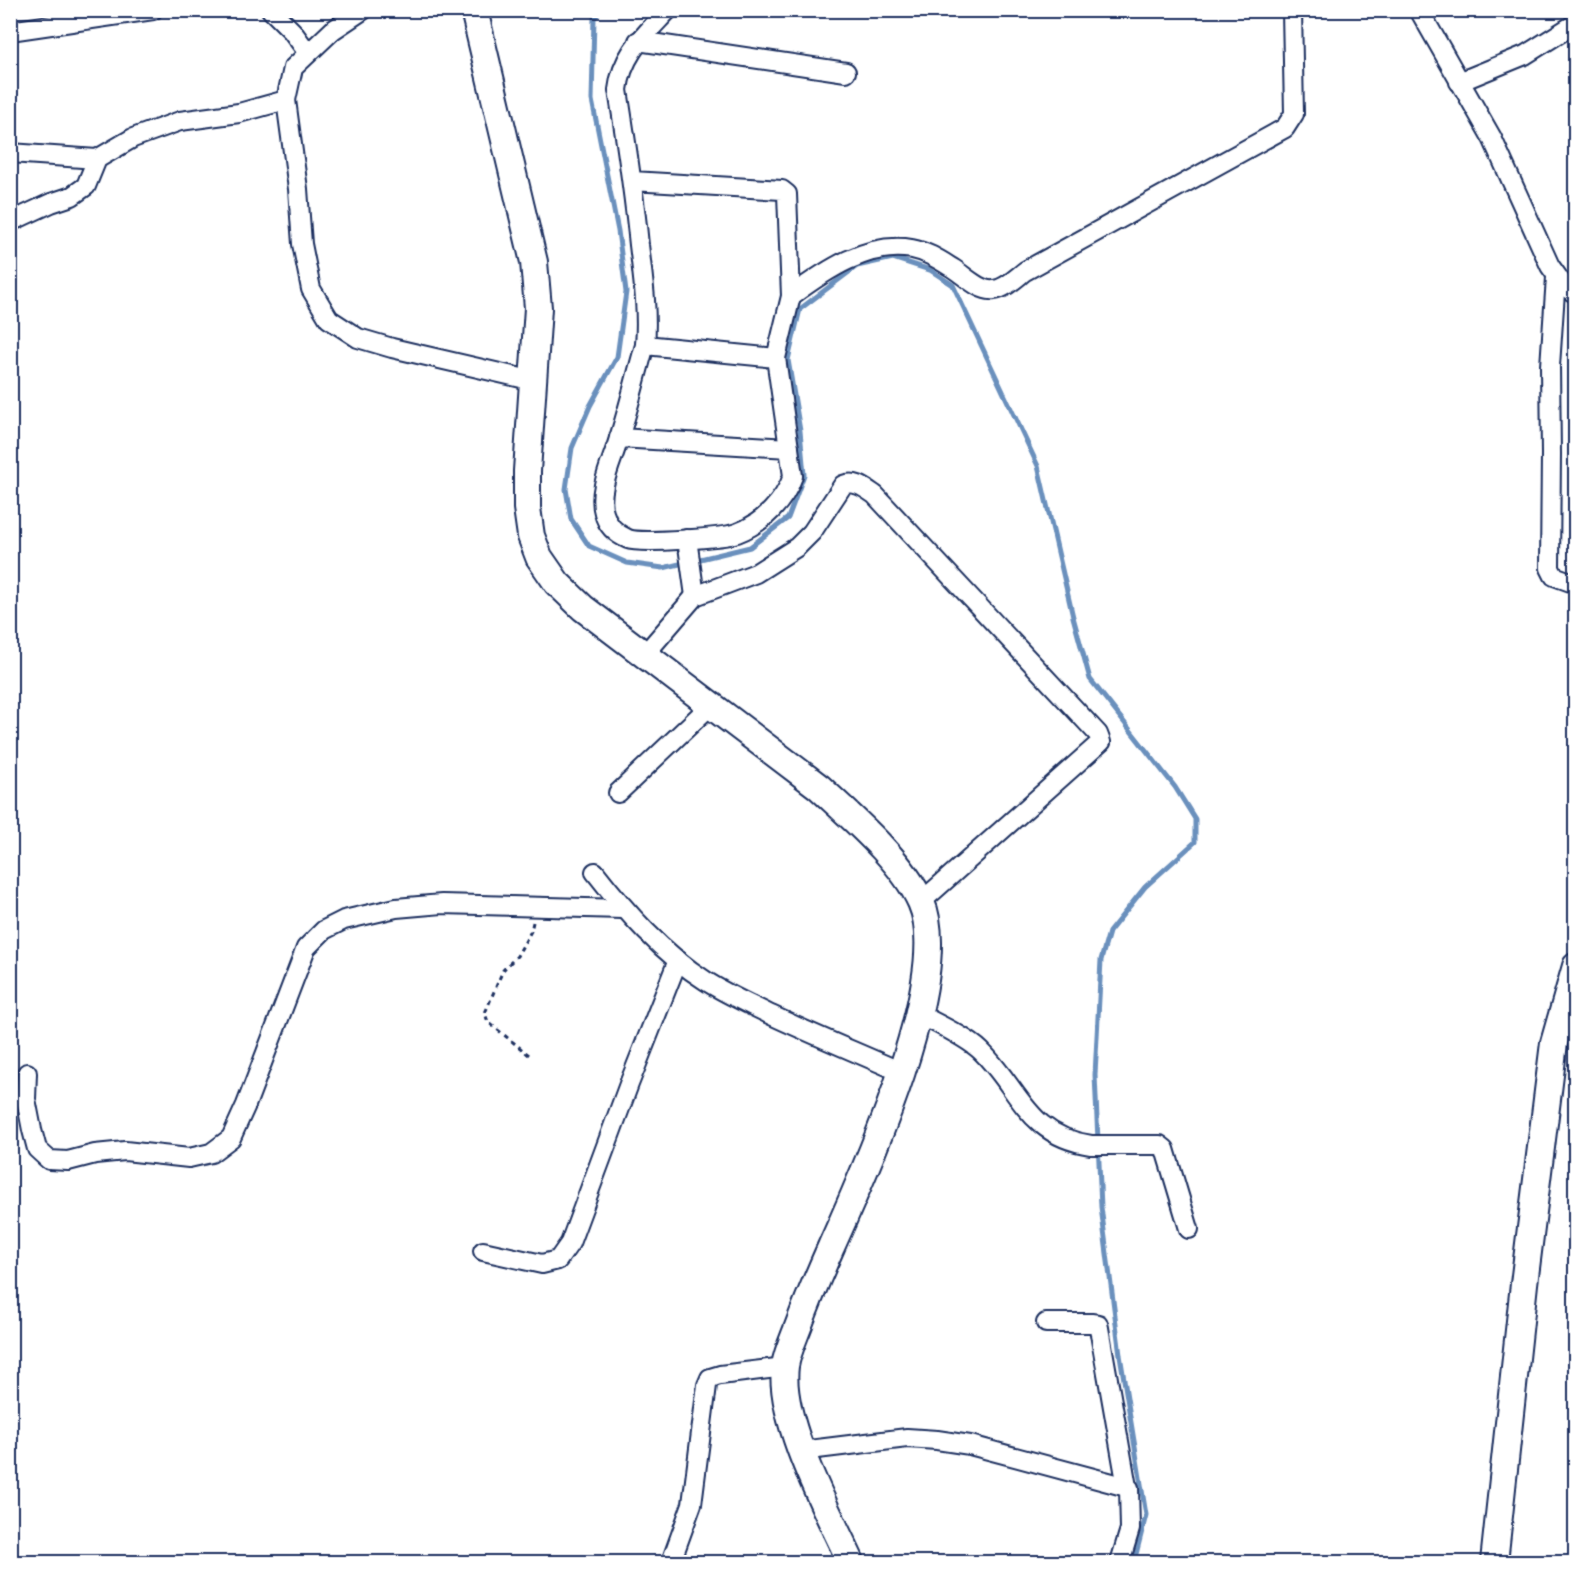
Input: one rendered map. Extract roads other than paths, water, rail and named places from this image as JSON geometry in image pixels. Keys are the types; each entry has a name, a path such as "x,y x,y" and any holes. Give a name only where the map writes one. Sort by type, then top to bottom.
{"street":[{"path":"10,31 153,10"},
{"path":"271,10 292,31 308,53"},
{"path":"363,10 333,30 293,68 286,100 304,255 311,289 329,319 358,338 534,381"},
{"path":"474,10 534,262 538,308 527,471 527,508 531,536 539,557 557,583 583,608 646,653 827,795 872,837 909,882 921,903 927,923 928,946 917,1013 901,1072 878,1138 807,1302 785,1367 786,1391 801,1451 850,1563"},
{"path":"632,182 786,192 788,196 791,296 776,358 793,476 782,501 752,526 735,534 648,541 629,539 614,530 607,522 603,510 603,497 645,345 644,291 632,182 618,90 620,77 638,41 668,10"},
{"path":"791,296 836,266 860,255 886,249 912,249 931,255 988,290 1000,289 1025,271 1285,128 1294,114 1293,10"},
{"path":"1419,10 1502,159 1556,277 1575,294"},
{"path":"1459,82 1525,55 1575,23"},
{"path":"638,41 846,72"},
{"path":"10,153 97,159 133,138 180,121 239,113 286,100"},
{"path":"10,222 72,196 86,186 97,159"},
{"path":"1556,277 1550,366 1550,568 1551,573 1557,578 1575,584"},
{"path":"645,345 776,358"},
{"path":"619,438 789,448"},
{"path":"646,653 694,592 756,573 797,547 812,532 843,485 857,484 875,495 1098,734 1101,742 921,903"},
{"path":"687,538 694,592"},
{"path":"618,793 712,704"},
{"path":"595,872 623,909 678,960 705,980 735,998 901,1072"},
{"path":"27,1073 26,1099 32,1130 37,1149 49,1160 68,1161 125,1152 189,1158 211,1153 231,1138 246,1105 306,948 324,930 344,920 396,908 442,904 623,909"},
{"path":"483,1251 542,1264 558,1260 570,1243 678,960"},
{"path":"1494,1563 1524,1284 1554,1043 1575,966"},
{"path":"917,1013 978,1049 998,1069 1035,1120 1055,1133 1081,1144 1128,1147 1160,1145 1165,1149 1189,1228"},
{"path":"1046,1323 1098,1324 1129,1488 1130,1529 1120,1563"},
{"path":"671,1563 692,1504 707,1385 711,1378 785,1367"},
{"path":"801,1451 907,1438 937,1440 970,1445 1127,1487"}],"waterway":[{"path":"602,10 594,18 592,100 618,231 626,292 617,357 590,406 572,448 566,489 571,519 589,546 627,563 663,568 750,547 788,518 804,475 800,431 788,360 800,309 857,266 893,258 930,270 953,285 1038,466 1073,617 1090,679 1175,787 1195,819 1195,842 1145,887 1109,932 1101,960 1095,1075 1101,1207 1120,1355 1146,1515 1134,1562"}]}
